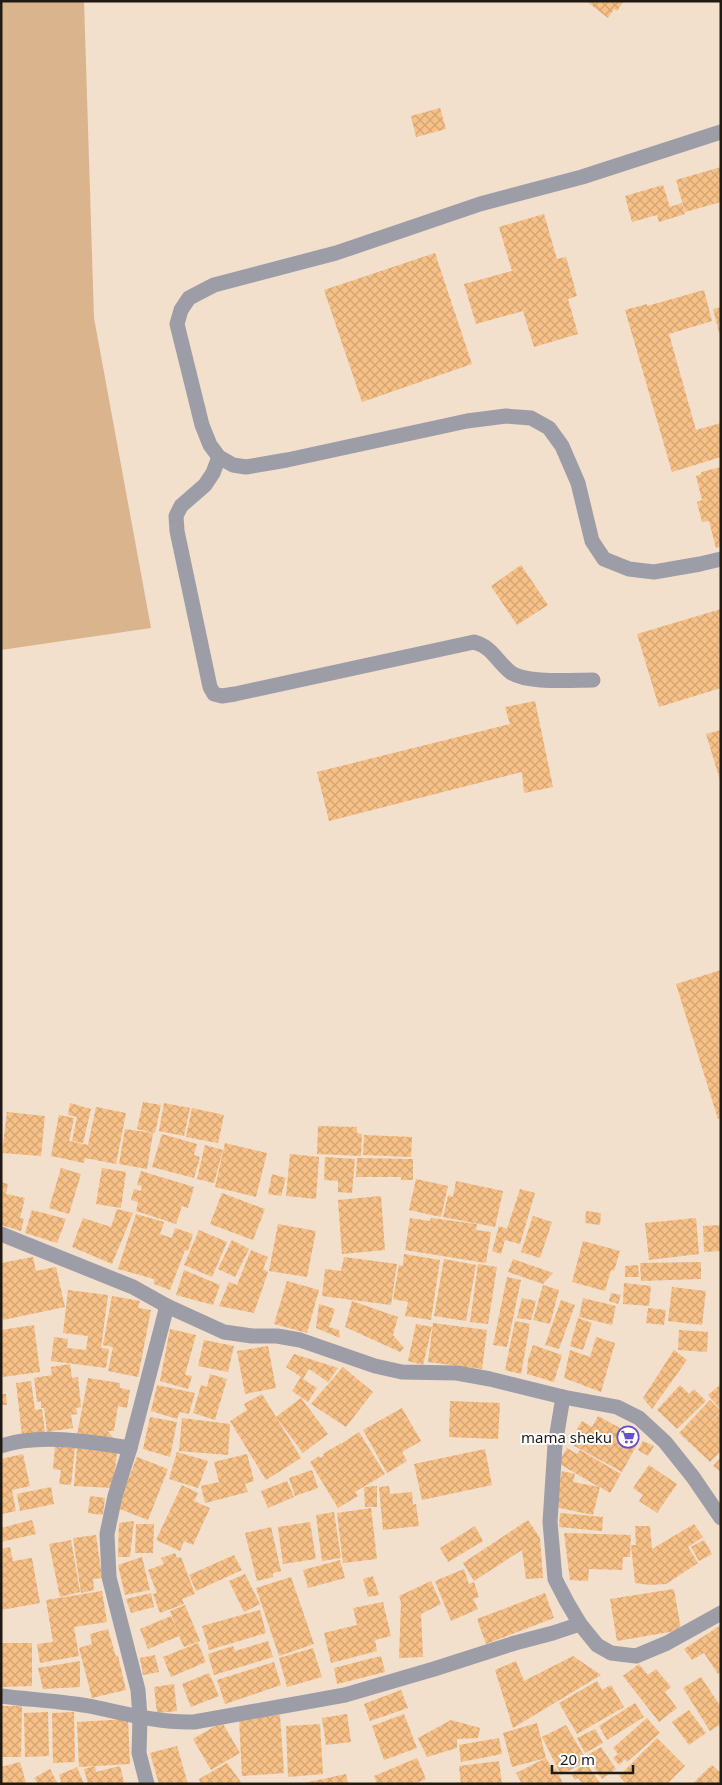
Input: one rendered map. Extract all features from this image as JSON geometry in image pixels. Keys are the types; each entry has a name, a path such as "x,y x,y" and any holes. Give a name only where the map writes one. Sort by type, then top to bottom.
{"street":[{"path":"721,132 582,177 480,204 336,253 214,285 189,298 181,310 177,324 202,424 210,445 219,457 233,465 246,467 467,421 506,416 531,418 549,428 562,446 578,483 592,541 604,559 629,569 654,572 721,559"},
{"path":"219,457 213,473 205,485 180,506 176,516 177,531 193,608 210,687 214,694 222,696 235,694 474,642 483,644 492,651 510,672 524,679 593,680"},
{"path":"1,1234 133,1287 167,1306 224,1332 252,1336 277,1336 300,1340 375,1366 402,1372 457,1374 490,1379 563,1397 617,1407 640,1418 665,1442 693,1477 721,1518"},
{"path":"147,1784 139,1753 140,1717 138,1690 109,1577 107,1534 115,1496 130,1448 167,1306"},
{"path":"563,1397 554,1445 550,1522 555,1579 580,1624 597,1646 612,1654 636,1656 667,1643 721,1613"},
{"path":"1,1446 27,1441 49,1440 99,1443 130,1448"},
{"path":"1,1696 92,1707 140,1717 194,1722 345,1695 434,1670 580,1624"}],"shaded area":[{"path":"1,1 84,1 94,318 151,628 1,650"}],"building":[{"path":"586,1 624,1 617,11 614,9 608,18"},
{"path":"440,108 446,129 416,137 411,116"},
{"path":"721,167 721,202 685,212 676,180"},
{"path":"663,185 670,207 682,203 685,214 659,222 657,215 632,222 625,196"},
{"path":"544,214 557,259 566,257 577,296 568,299 578,334 534,347 523,311 476,324 464,284 512,271 499,227"},
{"path":"435,253 472,364 362,402 324,290"},
{"path":"704,290 712,321 669,334 696,430 721,423 721,457 672,472 625,310 647,304 647,306"},
{"path":"721,307 721,336 720,336 713,309"},
{"path":"721,467 721,546 716,548 709,521 702,522 697,502 702,500 696,476 701,474 701,472"},
{"path":"521,565 548,605 517,625 491,586"},
{"path":"721,609 721,688 659,707 637,634"},
{"path":"535,701 553,787 524,793 522,772 329,821 317,772 510,724 505,707"},
{"path":"721,730 721,780 720,780 706,734"},
{"path":"721,970 721,1118 718,1119 676,984"},
{"path":"143,1102 161,1105 155,1133 137,1129"},
{"path":"70,1103 91,1109 83,1143 72,1141 77,1117 68,1115"},
{"path":"164,1103 190,1108 184,1136 159,1131"},
{"path":"96,1107 126,1113 116,1164 85,1158 84,1163 51,1156 59,1115 74,1118 69,1141 88,1145"},
{"path":"192,1108 224,1115 218,1143 186,1137"},
{"path":"7,1112 45,1116 41,1156 2,1153"},
{"path":"318,1126 357,1127 357,1133 362,1134 361,1156 317,1154"},
{"path":"125,1129 153,1133 147,1169 119,1164"},
{"path":"162,1134 197,1144 194,1155 200,1157 194,1178 152,1167"},
{"path":"364,1135 412,1137 411,1157 363,1155"},
{"path":"225,1143 267,1153 256,1197 215,1187"},
{"path":"205,1145 223,1150 214,1183 197,1179"},
{"path":"290,1154 319,1157 316,1199 286,1196"},
{"path":"325,1157 355,1159 352,1193 338,1192 338,1181 324,1180"},
{"path":"357,1158 413,1159 413,1180 401,1180 401,1177 356,1177"},
{"path":"61,1168 81,1174 69,1214 49,1208"},
{"path":"102,1168 126,1172 121,1208 96,1204"},
{"path":"141,1171 194,1187 188,1208 182,1206 176,1224 136,1211 138,1202 131,1200 134,1189 141,1191 142,1186 137,1185"},
{"path":"272,1174 286,1178 281,1196 268,1194"},
{"path":"416,1179 448,1186 441,1217 409,1210"},
{"path":"456,1181 503,1191 495,1227 443,1217 448,1195 453,1197"},
{"path":"1,1182 8,1184 6,1194 25,1198 20,1218 24,1219 21,1231 1,1225"},
{"path":"520,1189 535,1193 520,1244 505,1240 501,1254 492,1251 499,1226 507,1229"},
{"path":"222,1193 265,1209 253,1240 210,1224"},
{"path":"381,1196 385,1250 342,1254 338,1200"},
{"path":"117,1209 133,1213 112,1264 72,1247 83,1218 111,1227"},
{"path":"32,1210 66,1219 57,1243 25,1233"},
{"path":"586,1211 601,1213 600,1225 585,1223"},
{"path":"136,1214 164,1222 160,1234 172,1238 175,1228 193,1234 188,1251 185,1250 170,1290 154,1284 154,1279 118,1269"},
{"path":"533,1216 552,1222 540,1258 521,1252"},
{"path":"410,1218 430,1221 431,1218 477,1224 476,1230 491,1232 486,1263 405,1250"},
{"path":"696,1218 699,1254 649,1260 645,1223"},
{"path":"278,1224 316,1231 307,1277 269,1271"},
{"path":"721,1225 721,1251 704,1252 703,1226"},
{"path":"199,1230 227,1242 212,1277 184,1265"},
{"path":"232,1240 249,1249 235,1277 218,1269"},
{"path":"583,1241 620,1251 614,1271 611,1270 605,1291 572,1282"},
{"path":"251,1250 268,1257 263,1269 268,1272 254,1313 219,1306 229,1282 237,1285"},
{"path":"404,1254 440,1260 431,1320 405,1316 408,1302 393,1299 399,1265 403,1266"},
{"path":"33,1257 36,1271 56,1267 65,1307 3,1320 1,1312 1,1263"},
{"path":"344,1257 397,1264 391,1305 322,1296 325,1269 341,1271"},
{"path":"444,1259 476,1265 466,1321 434,1316"},
{"path":"513,1259 553,1273 543,1284 508,1272"},
{"path":"701,1262 701,1279 641,1281 640,1263"},
{"path":"478,1264 497,1267 488,1324 470,1322"},
{"path":"638,1265 639,1277 625,1277 625,1266"},
{"path":"184,1270 220,1285 213,1305 176,1295"},
{"path":"507,1277 521,1280 507,1347 493,1345"},
{"path":"287,1281 319,1290 307,1333 274,1324"},
{"path":"624,1283 651,1286 649,1306 623,1304"},
{"path":"543,1285 559,1290 550,1324 533,1320"},
{"path":"672,1287 706,1291 702,1325 668,1321"},
{"path":"68,1290 108,1295 101,1348 109,1349 106,1368 51,1361 54,1337 68,1339 67,1348 86,1350 88,1336 63,1333"},
{"path":"611,1293 621,1295 618,1304 609,1301"},
{"path":"112,1296 140,1301 138,1308 151,1310 138,1377 108,1371 113,1347 103,1345"},
{"path":"522,1298 536,1301 531,1320 517,1318"},
{"path":"583,1298 616,1306 612,1325 579,1317"},
{"path":"561,1300 575,1305 559,1349 545,1345"},
{"path":"352,1301 398,1317 393,1335 404,1348 400,1352 345,1327"},
{"path":"319,1304 335,1309 329,1327 339,1330 340,1338 316,1328"},
{"path":"648,1308 666,1310 664,1325 646,1323"},
{"path":"578,1318 592,1323 583,1350 570,1346"},
{"path":"515,1321 530,1324 521,1374 505,1370"},
{"path":"433,1323 487,1330 482,1369 428,1362"},
{"path":"416,1324 432,1327 423,1365 408,1361"},
{"path":"34,1325 40,1372 3,1377 1,1330"},
{"path":"170,1329 196,1335 185,1375 192,1376 188,1389 160,1381"},
{"path":"679,1330 708,1332 707,1352 678,1350"},
{"path":"596,1337 615,1343 601,1392 564,1378 570,1350 590,1357"},
{"path":"204,1340 234,1346 228,1372 198,1366"},
{"path":"533,1345 562,1355 554,1382 527,1374 528,1360"},
{"path":"268,1346 276,1388 245,1394 237,1351"},
{"path":"674,1350 687,1360 652,1409 643,1398"},
{"path":"294,1354 338,1368 328,1382 309,1369 303,1379 317,1388 308,1402 292,1391 301,1377 286,1367"},
{"path":"70,1364 72,1378 78,1377 81,1407 76,1408 77,1414 71,1415 73,1428 47,1432 44,1408 41,1408 41,1401 37,1402 34,1378 52,1375 51,1367"},
{"path":"343,1367 373,1392 346,1427 311,1404"},
{"path":"210,1374 227,1379 215,1420 193,1413 201,1385 207,1387"},
{"path":"88,1378 120,1383 120,1388 130,1390 127,1408 118,1406 114,1431 108,1431 113,1438 77,1435"},
{"path":"31,1381 35,1410 42,1409 45,1432 22,1435 16,1383"},
{"path":"721,1384 721,1410 708,1395"},
{"path":"157,1385 195,1393 189,1414 180,1412 177,1419 151,1411"},
{"path":"680,1385 689,1394 694,1389 706,1401 677,1429 657,1410"},
{"path":"1,1394 6,1394 7,1405 1,1405"},
{"path":"262,1394 301,1458 266,1480 230,1421 247,1410 244,1404"},
{"path":"301,1398 328,1434 303,1453 276,1417"},
{"path":"710,1400 721,1411 705,1427 721,1412 721,1451 710,1462 679,1433"},
{"path":"450,1401 500,1403 498,1439 449,1437"},
{"path":"402,1408 421,1441 402,1452 407,1461 387,1473 363,1430"},
{"path":"598,1416 640,1439 622,1472 569,1443 582,1421 592,1427"},
{"path":"150,1417 177,1422 170,1457 143,1449"},
{"path":"182,1418 230,1424 228,1455 179,1451"},
{"path":"359,1432 385,1474 355,1492 358,1496 338,1508 310,1462 319,1456 320,1458 324,1456 323,1454"},
{"path":"643,1441 654,1446 648,1456 638,1450"},
{"path":"55,1446 75,1448 71,1485 59,1484 61,1470 53,1469"},
{"path":"77,1448 117,1452 113,1488 74,1486"},
{"path":"567,1448 577,1454 580,1450 621,1474 610,1493 600,1487 593,1515 555,1507 562,1471 575,1474 573,1482 599,1487 558,1463"},
{"path":"485,1449 492,1485 422,1500 414,1464"},
{"path":"177,1452 208,1461 198,1488 169,1479"},
{"path":"23,1454 30,1486 12,1490 16,1511 2,1514 1,1459"},
{"path":"247,1454 254,1481 245,1484 248,1492 205,1503 201,1486 219,1482 214,1462"},
{"path":"137,1457 168,1469 148,1520 117,1508"},
{"path":"721,1457 721,1472 713,1466"},
{"path":"649,1465 677,1484 657,1513 639,1501 643,1495 633,1488"},
{"path":"312,1470 318,1488 295,1496 289,1478"},
{"path":"287,1481 294,1497 268,1508 261,1491"},
{"path":"182,1485 198,1493 194,1501 210,1508 193,1545 184,1541 180,1551 156,1540"},
{"path":"377,1486 377,1507 365,1507 364,1487"},
{"path":"389,1486 390,1494 412,1492 413,1505 416,1504 419,1526 383,1530 379,1487"},
{"path":"51,1487 54,1504 20,1511 17,1494"},
{"path":"90,1496 105,1498 103,1515 88,1513"},
{"path":"371,1508 377,1559 343,1563 337,1513"},
{"path":"334,1512 341,1558 322,1561 316,1515"},
{"path":"560,1513 603,1517 602,1531 559,1527"},
{"path":"32,1520 36,1534 1,1542 1,1528"},
{"path":"528,1520 540,1538 543,1578 526,1579 522,1550 474,1581 463,1563"},
{"path":"134,1521 130,1557 118,1557 119,1523"},
{"path":"310,1522 316,1559 283,1564 278,1527"},
{"path":"136,1524 154,1524 153,1553 135,1553"},
{"path":"694,1524 703,1537 688,1547 698,1563 666,1584 650,1585 635,1583 631,1545 636,1545 635,1526 650,1526 652,1549"},
{"path":"475,1526 483,1541 448,1562 440,1548"},
{"path":"271,1527 281,1571 273,1573 273,1577 257,1581 245,1533"},
{"path":"564,1533 631,1535 630,1557 623,1557 622,1570 589,1569 588,1581 570,1580"},
{"path":"96,1535 102,1578 93,1579 94,1590 81,1593 73,1538"},
{"path":"71,1540 80,1592 60,1597 49,1544"},
{"path":"704,1540 712,1554 699,1561 691,1547"},
{"path":"10,1547 13,1561 32,1558 40,1603 1,1610 1,1549"},
{"path":"175,1553 177,1558 181,1557 195,1594 182,1599 184,1604 160,1613 153,1594 157,1593 148,1570 164,1564 161,1558"},
{"path":"234,1555 242,1570 196,1591 189,1575"},
{"path":"142,1557 150,1590 125,1595 118,1565"},
{"path":"340,1560 345,1578 308,1588 303,1570"},
{"path":"464,1569 469,1584 474,1582 479,1597 473,1599 478,1609 451,1621 435,1581"},
{"path":"245,1574 260,1604 244,1612 229,1581"},
{"path":"373,1576 379,1595 368,1597 363,1579"},
{"path":"291,1577 314,1644 279,1656 256,1588"},
{"path":"431,1581 441,1604 421,1614 423,1657 399,1658 401,1602 399,1596"},
{"path":"674,1589 681,1630 617,1641 610,1599"},
{"path":"102,1591 107,1622 74,1627 79,1656 40,1663 37,1644 53,1642 46,1600"},
{"path":"151,1593 154,1607 131,1613 126,1599"},
{"path":"545,1593 554,1618 486,1644 477,1619"},
{"path":"383,1602 391,1636 375,1640 377,1651 331,1663 324,1633 357,1625 353,1608"},
{"path":"185,1605 200,1641 184,1647 179,1636 148,1649 140,1629 171,1616 178,1633 170,1611"},
{"path":"260,1610 266,1633 209,1650 202,1626"},
{"path":"721,1625 721,1672 718,1674 704,1653 692,1660 684,1649"},
{"path":"108,1629 116,1657 118,1656 126,1690 92,1698 79,1648 92,1644 90,1634"},
{"path":"268,1641 273,1657 214,1675 208,1654 233,1646 235,1651"},
{"path":"1,1643 32,1643 32,1686 1,1687"},
{"path":"198,1643 206,1662 171,1677 163,1657"},
{"path":"313,1648 322,1677 287,1687 279,1658"},
{"path":"155,1655 159,1672 143,1675 140,1658"},
{"path":"381,1656 385,1672 337,1684 334,1668"},
{"path":"573,1656 601,1675 513,1728 495,1670 516,1661 524,1681"},
{"path":"80,1661 80,1687 43,1689 38,1668"},
{"path":"274,1662 281,1685 225,1704 217,1680"},
{"path":"639,1664 648,1675 656,1669 671,1687 665,1692 677,1708 659,1722 623,1676"},
{"path":"209,1673 219,1696 191,1707 182,1684"},
{"path":"701,1677 721,1707 721,1724 710,1731 683,1688"},
{"path":"597,1681 602,1690 611,1685 624,1707 577,1734 559,1703"},
{"path":"174,1684 177,1711 157,1713 154,1687"},
{"path":"401,1690 408,1708 370,1721 364,1704"},
{"path":"635,1703 644,1717 607,1740 599,1726"},
{"path":"1,1706 22,1706 21,1757 1,1757"},
{"path":"689,1710 706,1733 689,1745 672,1722"},
{"path":"48,1712 49,1756 25,1757 24,1713"},
{"path":"74,1712 75,1762 53,1763 52,1713"},
{"path":"347,1714 351,1742 326,1745 322,1718"},
{"path":"404,1714 417,1748 384,1760 372,1726"},
{"path":"280,1715 284,1773 242,1776 239,1718"},
{"path":"647,1718 660,1733 627,1762 625,1759 619,1765 613,1758 618,1754 613,1748"},
{"path":"128,1719 130,1764 79,1767 77,1722"},
{"path":"451,1720 480,1728 478,1738 457,1739 457,1748 427,1757 418,1738"},
{"path":"222,1722 240,1753 211,1770 193,1739"},
{"path":"537,1723 546,1758 512,1767 503,1733"},
{"path":"320,1724 323,1774 288,1777 286,1726"},
{"path":"566,1725 587,1761 561,1775 542,1737"},
{"path":"595,1729 603,1743 585,1753 577,1738"},
{"path":"499,1738 502,1754 461,1762 459,1745"},
{"path":"657,1738 685,1766 667,1784 626,1784 619,1776"},
{"path":"177,1746 188,1784 159,1784 150,1753"},
{"path":"601,1747 616,1769 602,1779 586,1756"},
{"path":"417,1758 426,1779 414,1784 377,1784 374,1776"},
{"path":"546,1758 553,1770 556,1768 563,1784 522,1784 516,1773"},
{"path":"499,1761 502,1784 461,1784 459,1766"},
{"path":"20,1762 26,1783 1,1784 1,1767"},
{"path":"227,1763 241,1782 238,1784 201,1784 199,1779"},
{"path":"586,1763 601,1784 583,1784 578,1778 575,1780 571,1774"},
{"path":"712,1765 721,1773 721,1784 692,1784"},
{"path":"95,1766 96,1772 120,1766 124,1782 116,1784 88,1784 84,1769"},
{"path":"77,1767 84,1784 62,1784 59,1775"},
{"path":"50,1769 58,1784 38,1784 34,1778"},
{"path":"346,1774 348,1784 304,1784 304,1783"}],"place":[{"name":"mama sheku","path":"628,1437"}]}
